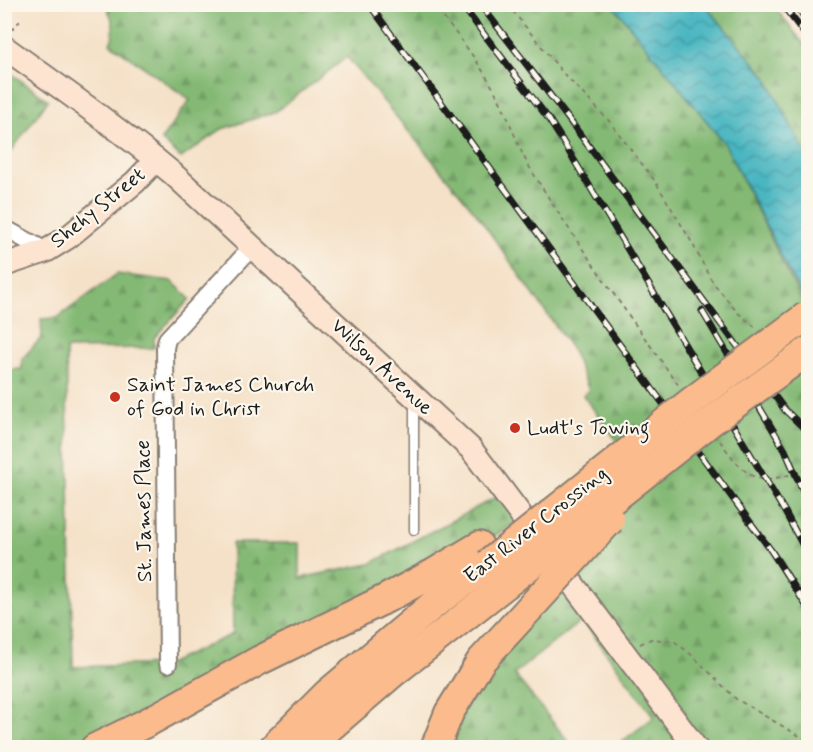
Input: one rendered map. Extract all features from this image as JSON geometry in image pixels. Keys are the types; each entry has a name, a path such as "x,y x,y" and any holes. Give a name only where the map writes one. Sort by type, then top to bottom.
{"highway":[{"name":"East River Crossing","path":"312,747 329,728 394,672 491,565 692,400 808,315"},
{"name":"East River Crossing","path":"273,747 327,694 434,604 491,565 672,453 808,351"},
{"path":"435,747 448,713 481,661 672,453"},
{"path":"95,747 148,722 260,660 434,573 491,565"}],"main road":[{"name":"Wilson Avenue","path":"7,39 156,160 471,449 696,747"},
{"name":"Shehy Street","path":"4,265 46,251 67,238 135,182 156,160"}],"street":[{"path":"4,228 46,251"},
{"name":"St. James Place","path":"168,664 165,348 167,339 252,246"}],"lane":[{"path":"414,397 414,530"}],"path":[{"path":"432,4 476,60 502,105 513,135 528,165 588,256 680,387"},
{"path":"507,4 563,73 609,121 655,181 712,281 737,312 762,333"},
{"path":"7,39 20,21"},
{"path":"720,441 733,459 754,477 770,479 808,469"},
{"path":"624,651 651,639 674,641 693,656 736,699 808,741"}],"green space":[{"path":"105,5 613,5 725,144 808,314 808,747 615,747 654,717 582,620 514,674 573,747 435,747 564,572 520,520 434,573 95,747 5,747 4,370 22,369 22,359 42,337 41,319 57,318 117,274 172,281 190,299 154,338 154,348 66,349 73,667 168,664 233,634 232,543 300,543 300,578 370,564 504,493 520,519 626,453 583,395 589,390 571,348 476,213 347,57 275,112 222,129 181,158 161,140 190,100 110,43 113,24"},
{"path":"705,5 773,5 808,49 808,159 766,77"},
{"path":"5,69 48,100 5,160"}],"water":[{"path":"613,5 705,5 766,77 808,159 808,309 725,144"}],"railway":[{"path":"369,4 770,549 808,608"},
{"path":"461,4 548,118 562,140 785,512 808,555"},
{"path":"480,4 785,410 808,432"},
{"path":"782,4 808,38"},
{"path":"795,4 808,22"},
{"path":"702,311 785,450 808,503"}],"place":[{"name":"Saint James Church of God in Christ","path":"115,397"},
{"name":"Ludt's Towing","path":"515,428"}]}
